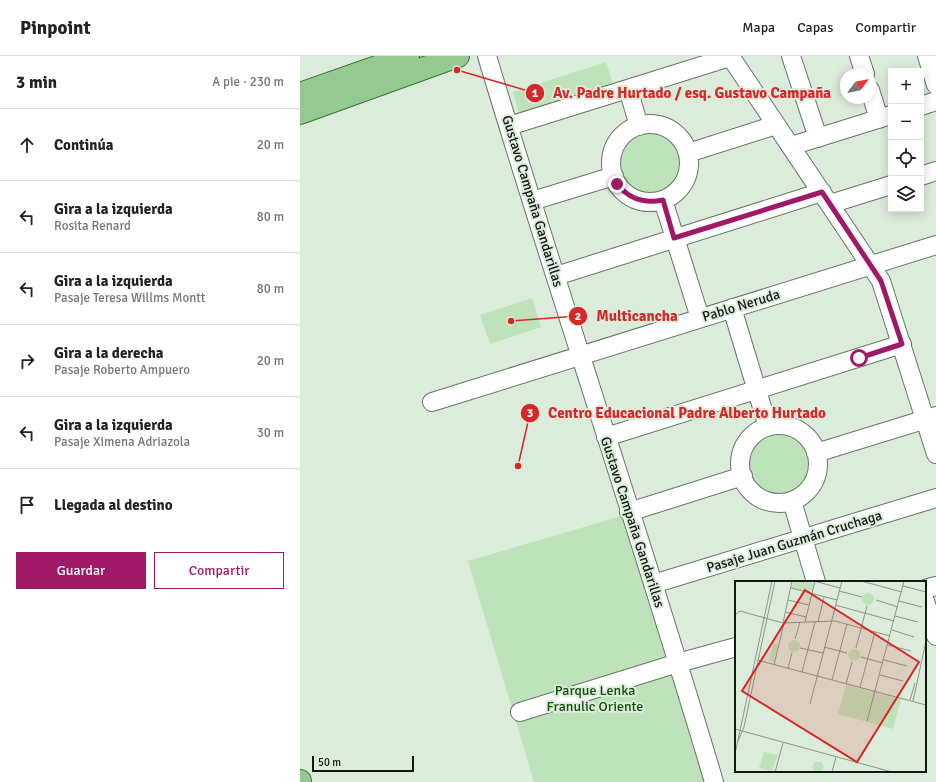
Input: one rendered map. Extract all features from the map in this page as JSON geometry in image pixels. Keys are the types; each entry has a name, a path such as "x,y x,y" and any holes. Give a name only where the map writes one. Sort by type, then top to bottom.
{"main road":[{"path":"300,94 408,56"},
{"path":"300,113 458,56"}],"street":[{"name":"Gustavo Campaña Gandarillas","path":"487,56 714,782"},
{"path":"509,126 730,56 871,265 884,288 902,344 931,418 936,454"},
{"path":"791,56 818,138"},
{"path":"859,56 863,68"},
{"path":"927,56 936,85"},
{"path":"628,89 639,126"},
{"path":"791,146 885,117 876,101"},
{"path":"924,105 936,101"},
{"path":"656,125 665,127 679,137 688,152 689,169 685,181 677,192 663,200 646,202 629,196 617,184 614,176 612,158 616,146 624,135 639,126 656,125"},
{"path":"688,152 776,125"},
{"path":"924,175 936,171"},
{"path":"532,201 614,176"},
{"path":"556,276 674,238 826,198 888,186"},
{"path":"663,200 700,318"},
{"name":"Pablo Neruda","path":"432,402 936,245"},
{"path":"732,308 768,427"},
{"path":"606,436 902,344"},
{"path":"816,453 931,418"},
{"path":"781,426 794,428 808,438 816,453 818,466 815,479 808,490 792,501 776,503 762,499 750,489 742,476 741,461 745,446 755,434 768,427 781,426"},
{"path":"630,512 742,476"},
{"name":"Pasaje Juan Guzmán Cruchaga","path":"653,584 936,498"},
{"path":"792,501 816,581"},
{"path":"926,590 936,586"},
{"path":"926,604 936,636"},
{"path":"520,712 678,663 735,647"}],"green space":[{"path":"606,62 615,90 521,120 513,92"},
{"path":"651,129 664,132 676,139 683,151 686,164 683,177 676,189 664,196 651,199 638,196 626,189 619,177 616,164 619,151 626,139 638,132"},
{"path":"532,298 541,327 490,344 480,315"},
{"path":"774,432 786,432 803,441 810,452 812,464 810,476 803,487 786,496 774,496 762,491 753,482 748,470 748,458 753,446 762,437"},
{"name":"Parque Lenka Franulic Oriente","path":"625,515 706,782 534,782 468,561"}],"place":[{"name":"Av. Padre Hurtado / esq. Gustavo Campaña","path":"457,70"},
{"name":"Multicancha","path":"511,321"},
{"name":"Centro Educacional Padre Alberto Hurtado","path":"518,466"}],"route":[{"path":"617,184 629,196 637,200 654,202 663,200 674,238 822,192 878,274 902,344 859,358"}]}
